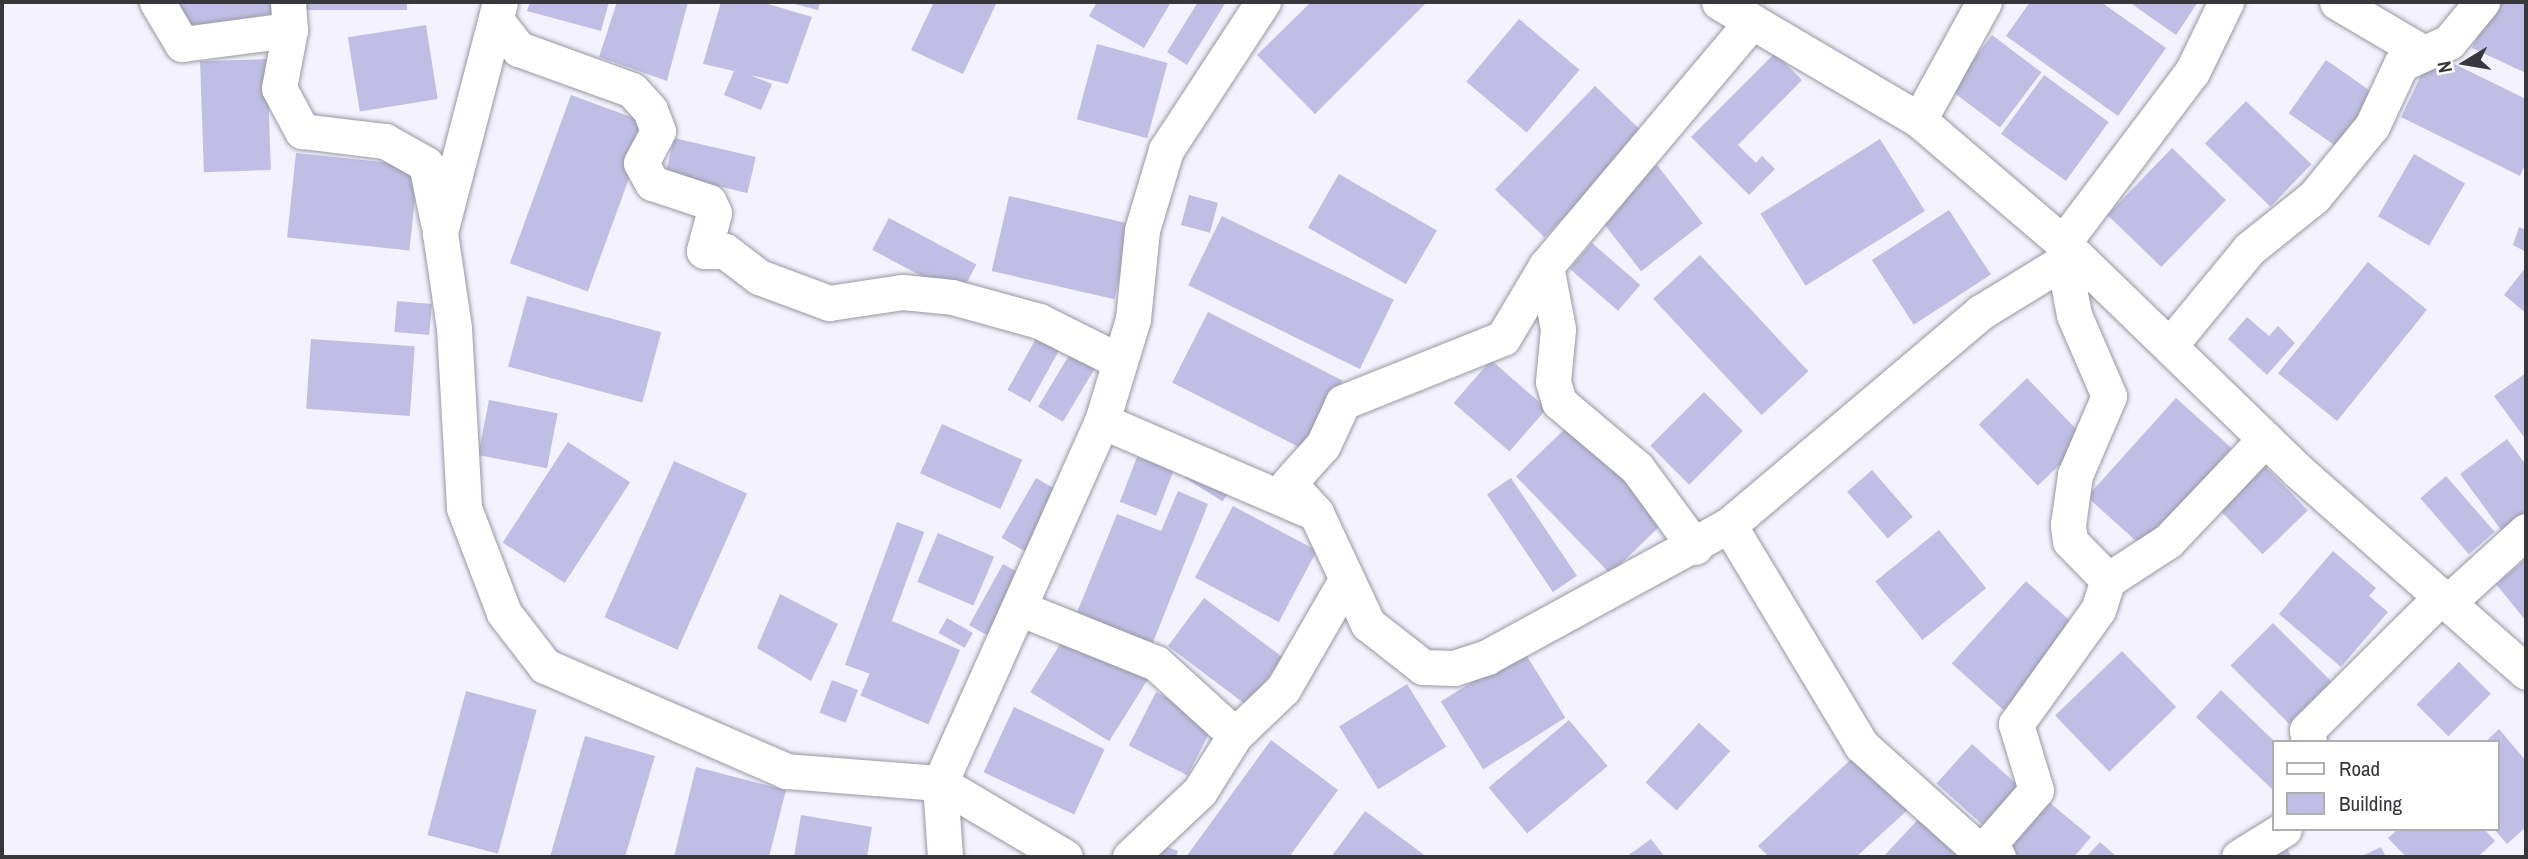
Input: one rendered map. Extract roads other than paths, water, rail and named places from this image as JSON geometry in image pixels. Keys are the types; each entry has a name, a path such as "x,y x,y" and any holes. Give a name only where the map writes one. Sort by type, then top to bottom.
{"street":[{"path":"157,2 182,44 289,16 279,88 302,131 385,141 426,164 440,233 454,328 464,508 504,613 545,666 786,771 940,783 1065,857"},
{"path":"945,857 940,783 1102,421 1133,319 1142,230 1166,150 1263,2"},
{"path":"1719,2 1919,120 2170,345 2265,439 2526,673"},
{"path":"1919,120 1984,2"},
{"path":"1752,21 1546,266 1503,338 1343,402 1323,445 1289,482 1316,513 1368,624 1423,667 1454,668 1487,657 1695,547 1729,525 1982,312 2067,253 2192,72 2226,2"},
{"path":"2337,2 2421,52"},
{"path":"2170,345 2249,249 2314,197 2372,126 2401,64 2421,52 2449,42 2482,2"},
{"path":"440,233 498,11"},
{"path":"498,11 519,49 632,90 650,110 658,131 641,163 652,183 709,202 714,213 704,251 725,251 759,277 829,303 903,292 952,297 1039,321 1119,362"},
{"path":"2067,253 2074,315 2109,397 2075,475 2069,533 2108,580"},
{"path":"1546,266 1558,329 1553,382 1559,402 1637,468 1695,547"},
{"path":"1102,421 1316,513"},
{"path":"1998,857 1990,843 2036,790 2016,724 2098,610 2108,580 2168,541 2265,439"},
{"path":"1729,525 1861,745 1986,857"},
{"path":"2308,740 2306,730 2444,600 2526,531"},
{"path":"1130,857 1200,791 1235,735 1283,689 1346,580"},
{"path":"1019,608 1156,663 1235,735"},
{"path":"2239,857 2281,831"}]}
